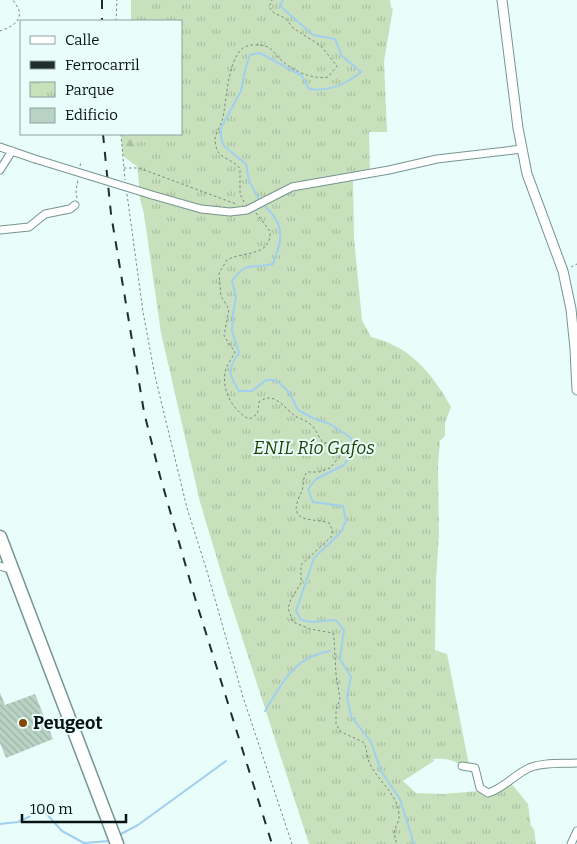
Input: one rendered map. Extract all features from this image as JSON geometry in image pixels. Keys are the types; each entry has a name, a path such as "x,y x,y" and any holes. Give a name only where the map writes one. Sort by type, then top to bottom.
{"highway":[{"path":"0,537 117,844"}],"street":[{"path":"502,0 522,149 528,174 563,272 573,325 577,390"},
{"path":"0,147 201,209 230,212 250,209 292,187 389,170 437,159 522,149"},
{"path":"0,170 12,151"},
{"path":"0,230 29,226 45,214 70,209 75,205"},
{"path":"0,566 13,570"},
{"path":"462,766 475,768 480,788 488,793 498,790 530,768 542,765 577,763"},
{"path":"572,844 577,832"}],"path":[{"path":"0,31 15,23 20,17 13,0"},
{"path":"116,0 116,20"},
{"path":"272,0 269,7 271,10 286,18 293,28 321,46 337,66 330,75 320,78 311,76 290,67 268,46 252,45 245,46 240,50 233,64 222,122 215,139 217,151 221,156 234,162 240,169 241,198 270,230 269,244 251,253 227,260 219,273 222,296 229,309 224,336 235,352 225,372 226,395 240,412 249,418 256,416 259,412 259,402 262,399 275,398 297,418 310,424 324,443 342,441 344,451 335,464 319,472 307,472 303,478 302,490 296,507 298,514 306,520 329,523 333,532 332,536 301,565 301,583 288,608 293,622 304,628 330,631 334,635 336,674 340,699 336,710 336,724 341,732 365,745 372,767 394,800 400,815 394,830 397,844"},
{"path":"121,135 126,184"},
{"path":"80,170 81,161"},
{"path":"124,168 140,168 250,209"},
{"path":"75,205 78,179"},
{"path":"126,192 143,312 155,376 187,508 244,697 292,844"}],"green space":[{"name":"ENIL Río Gafos","path":"131,0 390,0 393,9 384,61 387,132 369,132 370,171 356,176 353,181 354,238 362,320 371,337 388,342 419,363 434,380 451,407 445,423 445,436 440,441 438,466 439,534 435,650 447,654 469,765 460,765 448,759 433,759 434,761 403,781 416,793 443,794 479,791 483,794 510,782 528,804 536,844 309,844 200,502 161,333 144,214 140,199 135,135 182,135 182,20 131,20"},
{"path":"121,135 143,135 139,168 123,156"}],"building":[{"name":"Peugeot","path":"0,693 5,705 35,694 53,739 6,758 0,743"}],"waterway":[{"path":"258,198 249,181 246,164 224,146 221,138 221,128 241,91 250,55 260,53 302,76 309,89 330,88 349,81 361,72 342,56 335,39 313,35 280,6 283,0"},
{"path":"266,207 277,221 279,227 279,247 273,264 250,266 237,274 232,281 236,297 232,331 239,353 232,364 230,372 239,391 252,391 266,380 276,380 289,392 298,410 330,424 351,438 354,450 344,465 316,479 308,489 313,502 343,506 346,521 341,532 314,558 296,611 301,620 312,622 336,620 344,630 340,659 351,677 347,697 351,716 371,742 381,771 400,799 414,844"},
{"path":"265,711 290,672 307,659 330,651"},
{"path":"121,834 138,825 226,761"},
{"path":"0,824 18,822 43,810 62,831 84,843 109,841"}],"railway":[{"path":"102,0 102,20"},
{"path":"103,135 111,214 144,412 195,598 272,844"}],"place":[{"name":"Peugeot","path":"23,723"}]}
